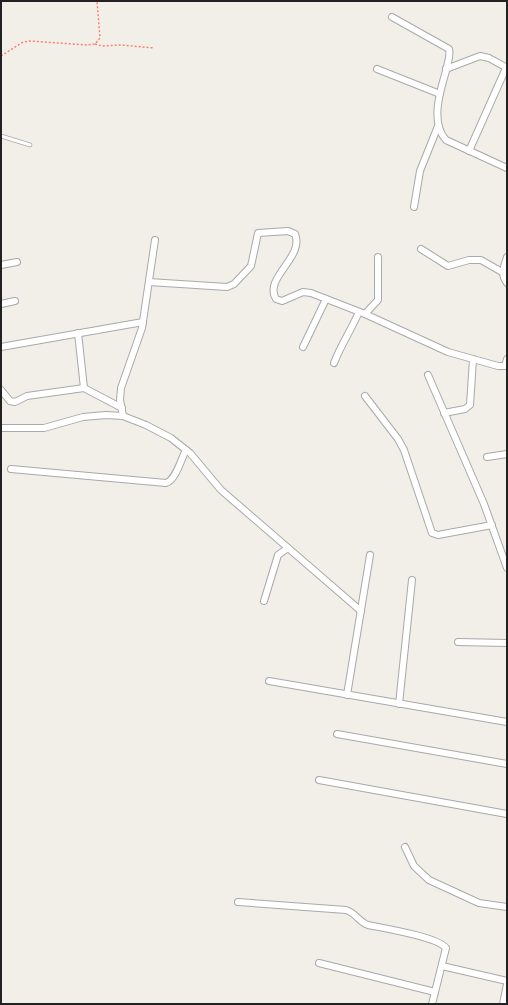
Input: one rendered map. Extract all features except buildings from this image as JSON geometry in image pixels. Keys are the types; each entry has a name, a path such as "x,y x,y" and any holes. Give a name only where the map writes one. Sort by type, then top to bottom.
{"street":[{"path":"392,17 447,47 450,53 440,94 438,126 419,176 414,207"},
{"path":"446,69 480,56 489,58 506,68 469,151"},
{"path":"377,69 440,94"},
{"path":"438,126 440,133 446,140 507,168"},
{"path":"149,282 227,287 234,284 251,266 258,233 288,231 295,234 297,244 292,255 281,271 275,285 274,296 276,299 282,301 296,294 306,292 365,314 448,352 502,366 505,366 507,359"},
{"path":"123,416 122,388 143,322 155,240"},
{"path":"421,249 448,266 470,260 481,260 502,272"},
{"path":"365,314 378,300 378,257"},
{"path":"507,257 502,272 503,278 507,283"},
{"path":"1,265 17,262"},
{"path":"304,347 326,299"},
{"path":"1,304 15,302"},
{"path":"334,363 342,343 359,312"},
{"path":"1,347 143,322"},
{"path":"78,333 84,388"},
{"path":"444,413 465,409 470,405 473,359"},
{"path":"428,375 492,525 504,549 507,568"},
{"path":"1,390 10,401 16,402 27,396 84,388 122,408"},
{"path":"365,396 398,439 404,450 432,533 438,535 492,525"},
{"path":"1,428 44,428 91,415 123,416 152,428 171,438 186,450 221,490 361,611"},
{"path":"11,469 166,483 174,476 186,450"},
{"path":"487,457 507,454"},
{"path":"264,601 278,555 288,548"},
{"path":"347,695 370,555"},
{"path":"399,704 412,580"},
{"path":"458,642 507,643"},
{"path":"269,681 507,722"},
{"path":"337,734 507,764"},
{"path":"319,780 507,814"},
{"path":"405,847 414,866 429,880 479,903 507,907"},
{"path":"238,902 351,911 368,925 428,938 444,944 446,948 432,1004"},
{"path":"319,963 435,992"},
{"path":"442,966 507,980"},
{"path":"503,1004 507,984"}],"lane":[{"path":"1,136 30,145"}],"path":[{"path":"95,44 100,38 97,1"},
{"path":"1,56 23,42 30,41 87,45 95,44 102,46 121,44 154,48"}]}
